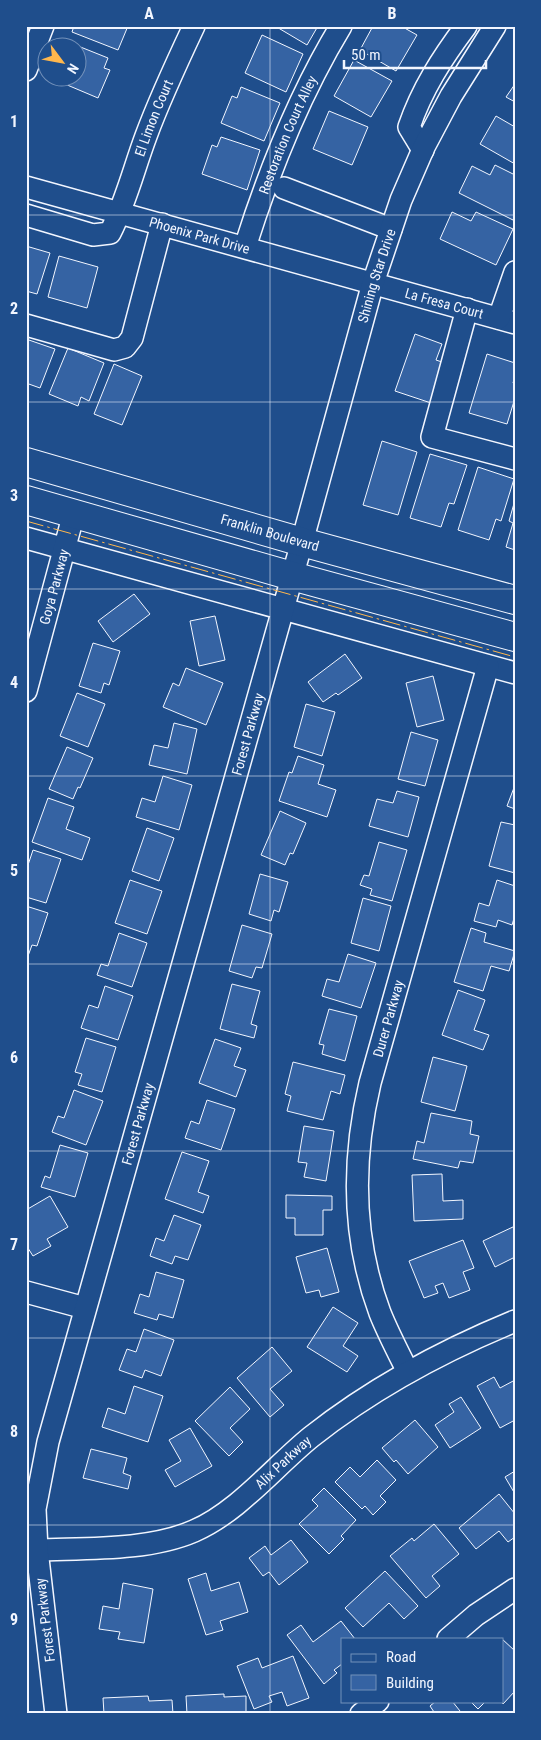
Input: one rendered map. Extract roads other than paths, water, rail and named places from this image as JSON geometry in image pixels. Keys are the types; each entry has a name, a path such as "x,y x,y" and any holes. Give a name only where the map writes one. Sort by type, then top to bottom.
{"main road":[{"name":"Franklin Boulevard","path":"26,462 302,542 515,600"},
{"path":"26,500 515,637"}],"street":[{"path":"26,70 43,26"},
{"name":"El Limon Court","path":"26,215 93,235 110,233 120,213 146,136 194,26"},
{"name":"Restoration Court Alley","path":"245,247 259,200 286,133 341,26"},
{"path":"423,150 409,127 418,101 448,50 466,26"},
{"name":"Shining Star Drive","path":"302,542 373,283 401,200 423,150 451,96 495,26"},
{"name":"Phoenix Park Drive","path":"26,186 373,283"},
{"path":"284,188 391,229"},
{"path":"26,325 114,350 125,347 132,338 162,224"},
{"path":"507,321 515,272"},
{"name":"La Fresa Court","path":"373,283 507,321"},
{"path":"467,309 432,437 515,459"},
{"name":"Goya Parkway","path":"26,691 74,513"},
{"path":"26,538 515,673"},
{"name":"Forest Parkway","path":"56,1714 37,1550 35,1509 38,1488 48,1442 85,1308 302,542"},
{"name":"Durer Parkway","path":"408,1372 390,1336 371,1286 360,1236 357,1184 360,1133 370,1083 488,666"},
{"path":"26,1292 85,1308"},
{"name":"Alix Parkway","path":"37,1550 155,1543 194,1531 229,1511 288,1456 356,1404 408,1372 463,1343 515,1321"},
{"path":"449,1638 476,1615 515,1589"},
{"path":"361,1714 377,1702"}]}
